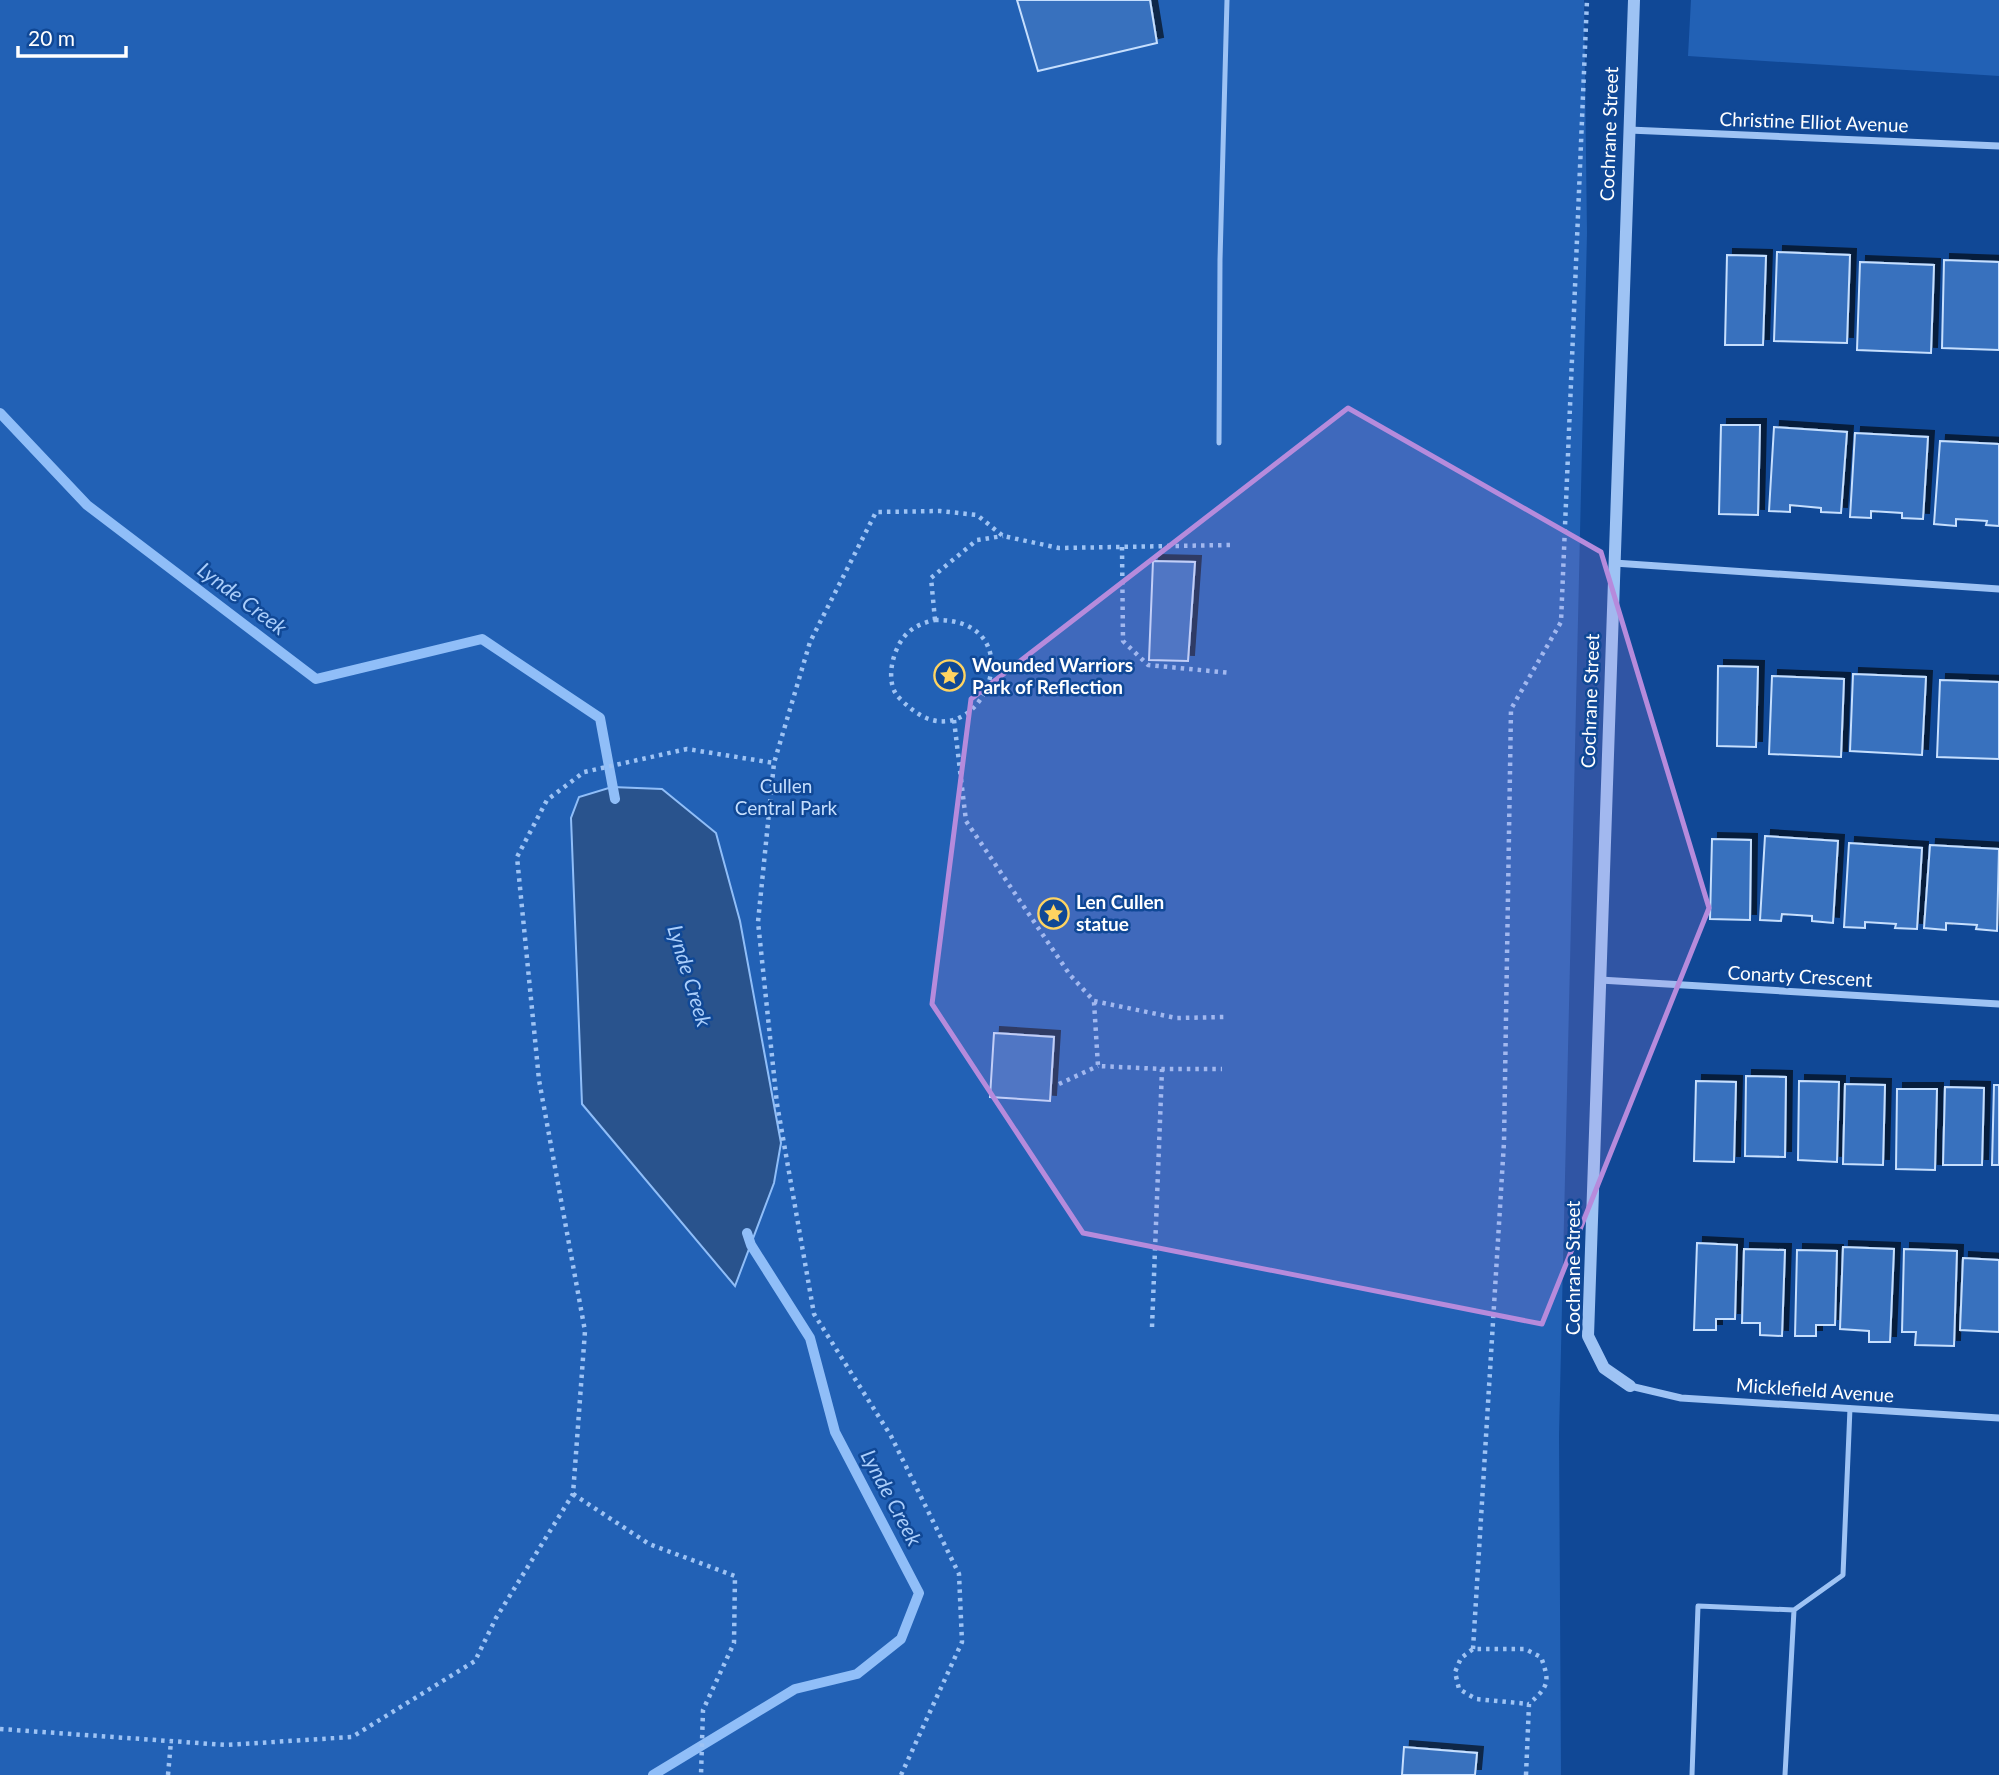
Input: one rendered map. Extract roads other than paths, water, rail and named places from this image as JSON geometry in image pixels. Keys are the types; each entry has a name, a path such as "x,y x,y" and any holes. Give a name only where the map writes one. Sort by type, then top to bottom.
{"street":[{"name":"Cochrane Street","path":"1630,1386 1604,1368 1588,1336 1634,0"},
{"name":"Christine Elliot Avenue","path":"1628,130 1999,146"},
{"path":"1614,563 1999,589"},
{"name":"Conarty Crescent","path":"1600,980 1999,1003"},
{"name":"Micklefield Avenue","path":"1630,1386 1681,1398 1999,1418"}],"lane":[{"path":"1219,443 1220,260 1227,0"},
{"path":"1692,1775 1698,1606 1794,1610 1843,1575 1850,1408"},
{"path":"1785,1775 1794,1610"}],"water":[{"path":"612,787 662,789 716,833 740,921 781,1143 774,1183 735,1286 582,1104 571,818 579,797"}],"waterway":[{"name":"Lynde Creek","path":"0,413 87,505 316,679 482,639 600,718 615,799"},
{"name":"Lynde Creek","path":"653,1775 795,1689 857,1674 901,1639 919,1593 835,1432 810,1338 751,1245 747,1233"}],"place":[{"name":"Wounded Warriors Park of Reflection","path":"949,676"},
{"name":"Len Cullen statue","path":"1053,913"}],"park label":[{"name":"Cullen Central Park","path":"786,797"}]}
